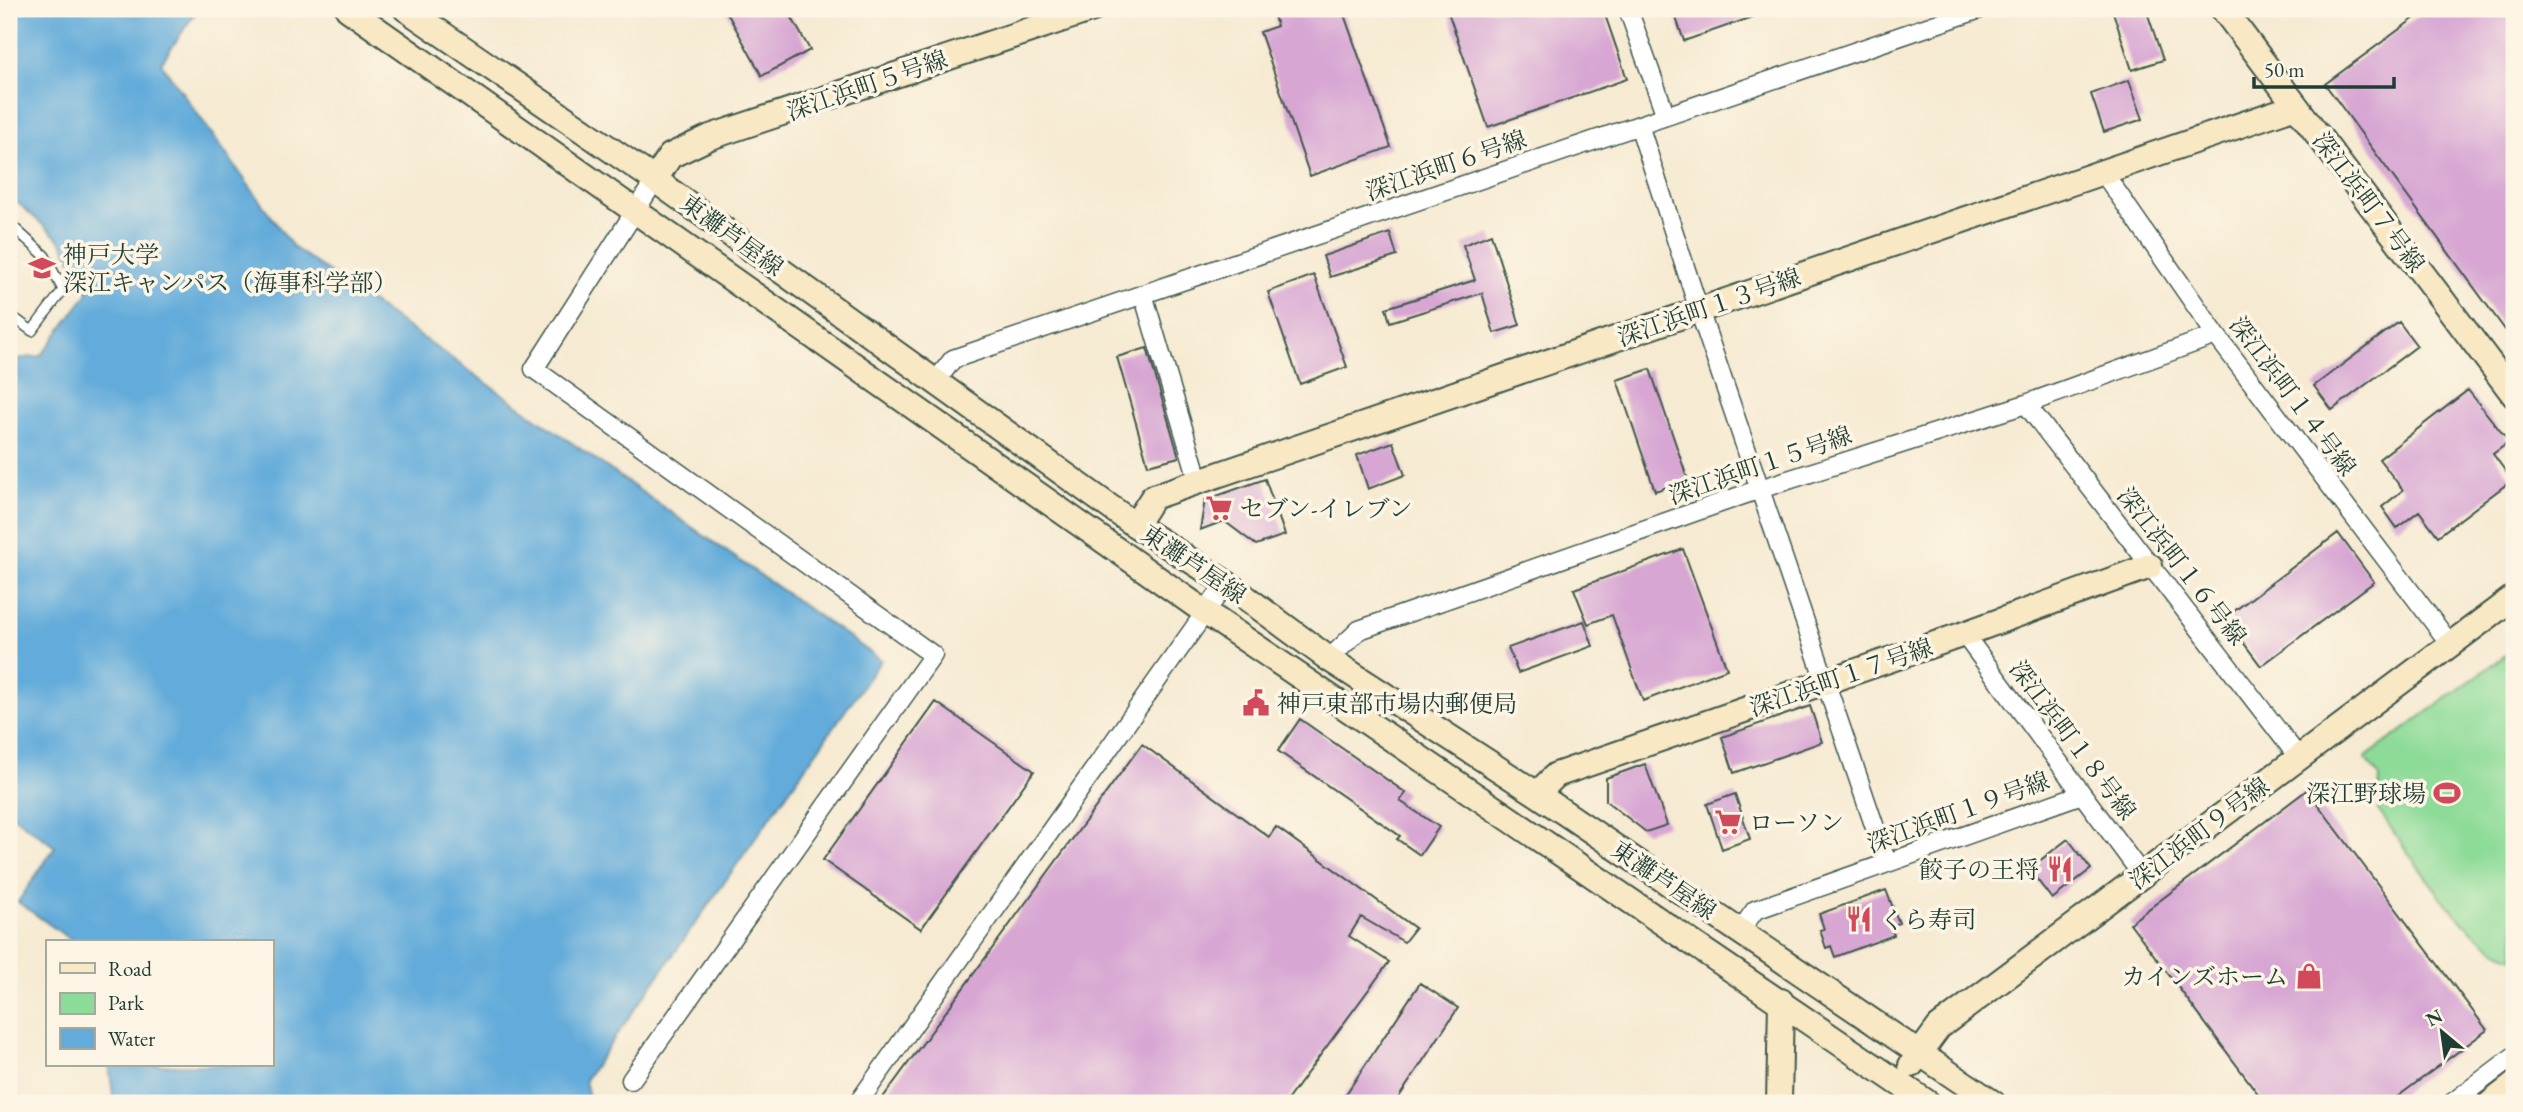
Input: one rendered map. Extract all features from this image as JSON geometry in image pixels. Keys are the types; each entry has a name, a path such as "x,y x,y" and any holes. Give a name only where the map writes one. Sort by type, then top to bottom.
{"main road":[{"name":"東灘芦屋線","path":"348,9 1205,612 1928,1103"},
{"name":"東灘芦屋線","path":"406,9 655,180 1135,525 1226,583 1329,659 1537,794 1993,1103"},
{"name":"深江浜町５号線","path":"655,180 670,156 710,137 1093,9"},
{"name":"深江浜町７号線","path":"2223,9 2514,396"},
{"name":"深江浜町１３号線","path":"1135,525 1153,497 2296,106"},
{"name":"深江浜町１７号線","path":"1537,794 1556,775 1964,634 2150,566"},
{"name":"深江浜町９号線","path":"1899,1083 1939,1027 2514,597"},
{"path":"1779,1103 1781,1001"},
{"path":"2491,1103 2514,1085"}],"street":[{"path":"1628,9 1666,116"},
{"name":"深江浜町６号線","path":"936,381 953,359 1980,9"},
{"path":"1639,125 1887,863"},
{"name":"深江浜町１４号線","path":"2103,172 2216,335 2451,645"},
{"path":"631,1080 933,655 534,369 655,180"},
{"path":"1143,294 1199,482"},
{"name":"深江浜町１５号線","path":"1329,659 1359,630 1760,489 2026,404 2216,335"},
{"name":"深江浜町１６号線","path":"2026,404 2299,758"},
{"path":"858,1103 1226,583"},
{"name":"深江浜町１８号線","path":"1964,634 2143,875"},
{"name":"深江浜町１９号線","path":"1740,931 1755,910 2082,794"},
{"path":"2452,1103 2514,1056"}],"lane":[{"path":"9,223 45,256 63,290 32,331 9,314"}],"green space":[{"name":"深江野球場","path":"2514,649 2514,958 2495,949 2476,934 2457,916 2421,871 2378,810 2380,777 2365,758"}],"water":[{"path":"9,9 198,9 161,63 293,247 881,660 585,1080 590,1103 114,1103 109,1066 273,1066 273,940 71,940 18,902 55,847 9,813 9,360 41,356 88,293 61,241 9,195"}],"building":[{"path":"725,9 787,9 810,50 762,76"},
{"path":"1272,9 1342,9 1391,147 1310,176 1260,32 1277,26"},
{"path":"1447,9 1603,9 1627,79 1488,127"},
{"path":"1673,9 1769,9 1770,11 1684,41"},
{"path":"2112,9 2146,9 2163,60 2132,70"},
{"path":"2427,9 2514,9 2514,342 2325,84"},
{"path":"2129,80 2143,119 2104,132 2091,94"},
{"path":"1390,233 1397,256 1330,277 1323,256"},
{"path":"1491,234 1520,325 1494,333 1482,293 1390,322 1386,308 1475,280 1463,245"},
{"path":"1314,275 1347,367 1300,384 1268,292"},
{"path":"2399,322 2417,346 2332,410 2314,386"},
{"path":"1147,348 1179,457 1148,465 1117,357"},
{"path":"1650,369 1688,480 1655,491 1617,380"},
{"path":"2468,390 2509,442 2493,454 2512,480 2438,536 2419,511 2397,528 2382,507 2403,490 2379,459"},
{"path":"1393,442 1405,475 1368,489 1357,455"},
{"path":"1265,479 1285,535 1256,545 1224,521 1200,530 1205,500"},
{"path":"2338,533 2374,582 2261,666 2225,618"},
{"path":"1683,549 1727,669 1643,701 1612,615 1588,624 1574,589"},
{"path":"1584,621 1593,646 1518,673 1508,648"},
{"path":"936,702 1034,771 921,929 823,860"},
{"path":"1810,706 1822,742 1734,773 1722,737"},
{"path":"1300,719 1406,793 1400,801 1439,827 1420,855 1397,839 1400,836 1278,751"},
{"path":"1142,744 1269,837 1276,827 1415,928 1404,942 1361,917 1349,936 1389,962 1285,1103 879,1103"},
{"path":"1645,764 1667,825 1646,832 1606,801 1606,778"},
{"name":"カインズホーム","path":"2307,790 2487,1030 2389,1103 2265,1103 2130,923"},
{"name":"ローソン","path":"1735,794 1750,839 1722,849 1707,804"},
{"name":"餃子の王将","path":"2068,839 2091,869 2052,899 2029,869"},
{"name":"くら寿司","path":"1886,890 1899,923 1890,926 1894,935 1835,957 1831,946 1826,948 1820,930 1824,929 1819,914"},
{"path":"1420,983 1458,1008 1395,1103 1340,1103"}],"place":[{"name":"神戸大学 深江キャンパス（海事科学部）","path":"42,268"},
{"name":"セブン-イレブン","path":"1219,508"},
{"name":"神戸東部市場内郵便局","path":"1256,703"},
{"name":"深江野球場","path":"2447,793"},
{"name":"ローソン","path":"1728,822"},
{"name":"餃子の王将","path":"2060,869"},
{"name":"くら寿司","path":"1859,919"},
{"name":"カインズホーム","path":"2309,976"}]}
